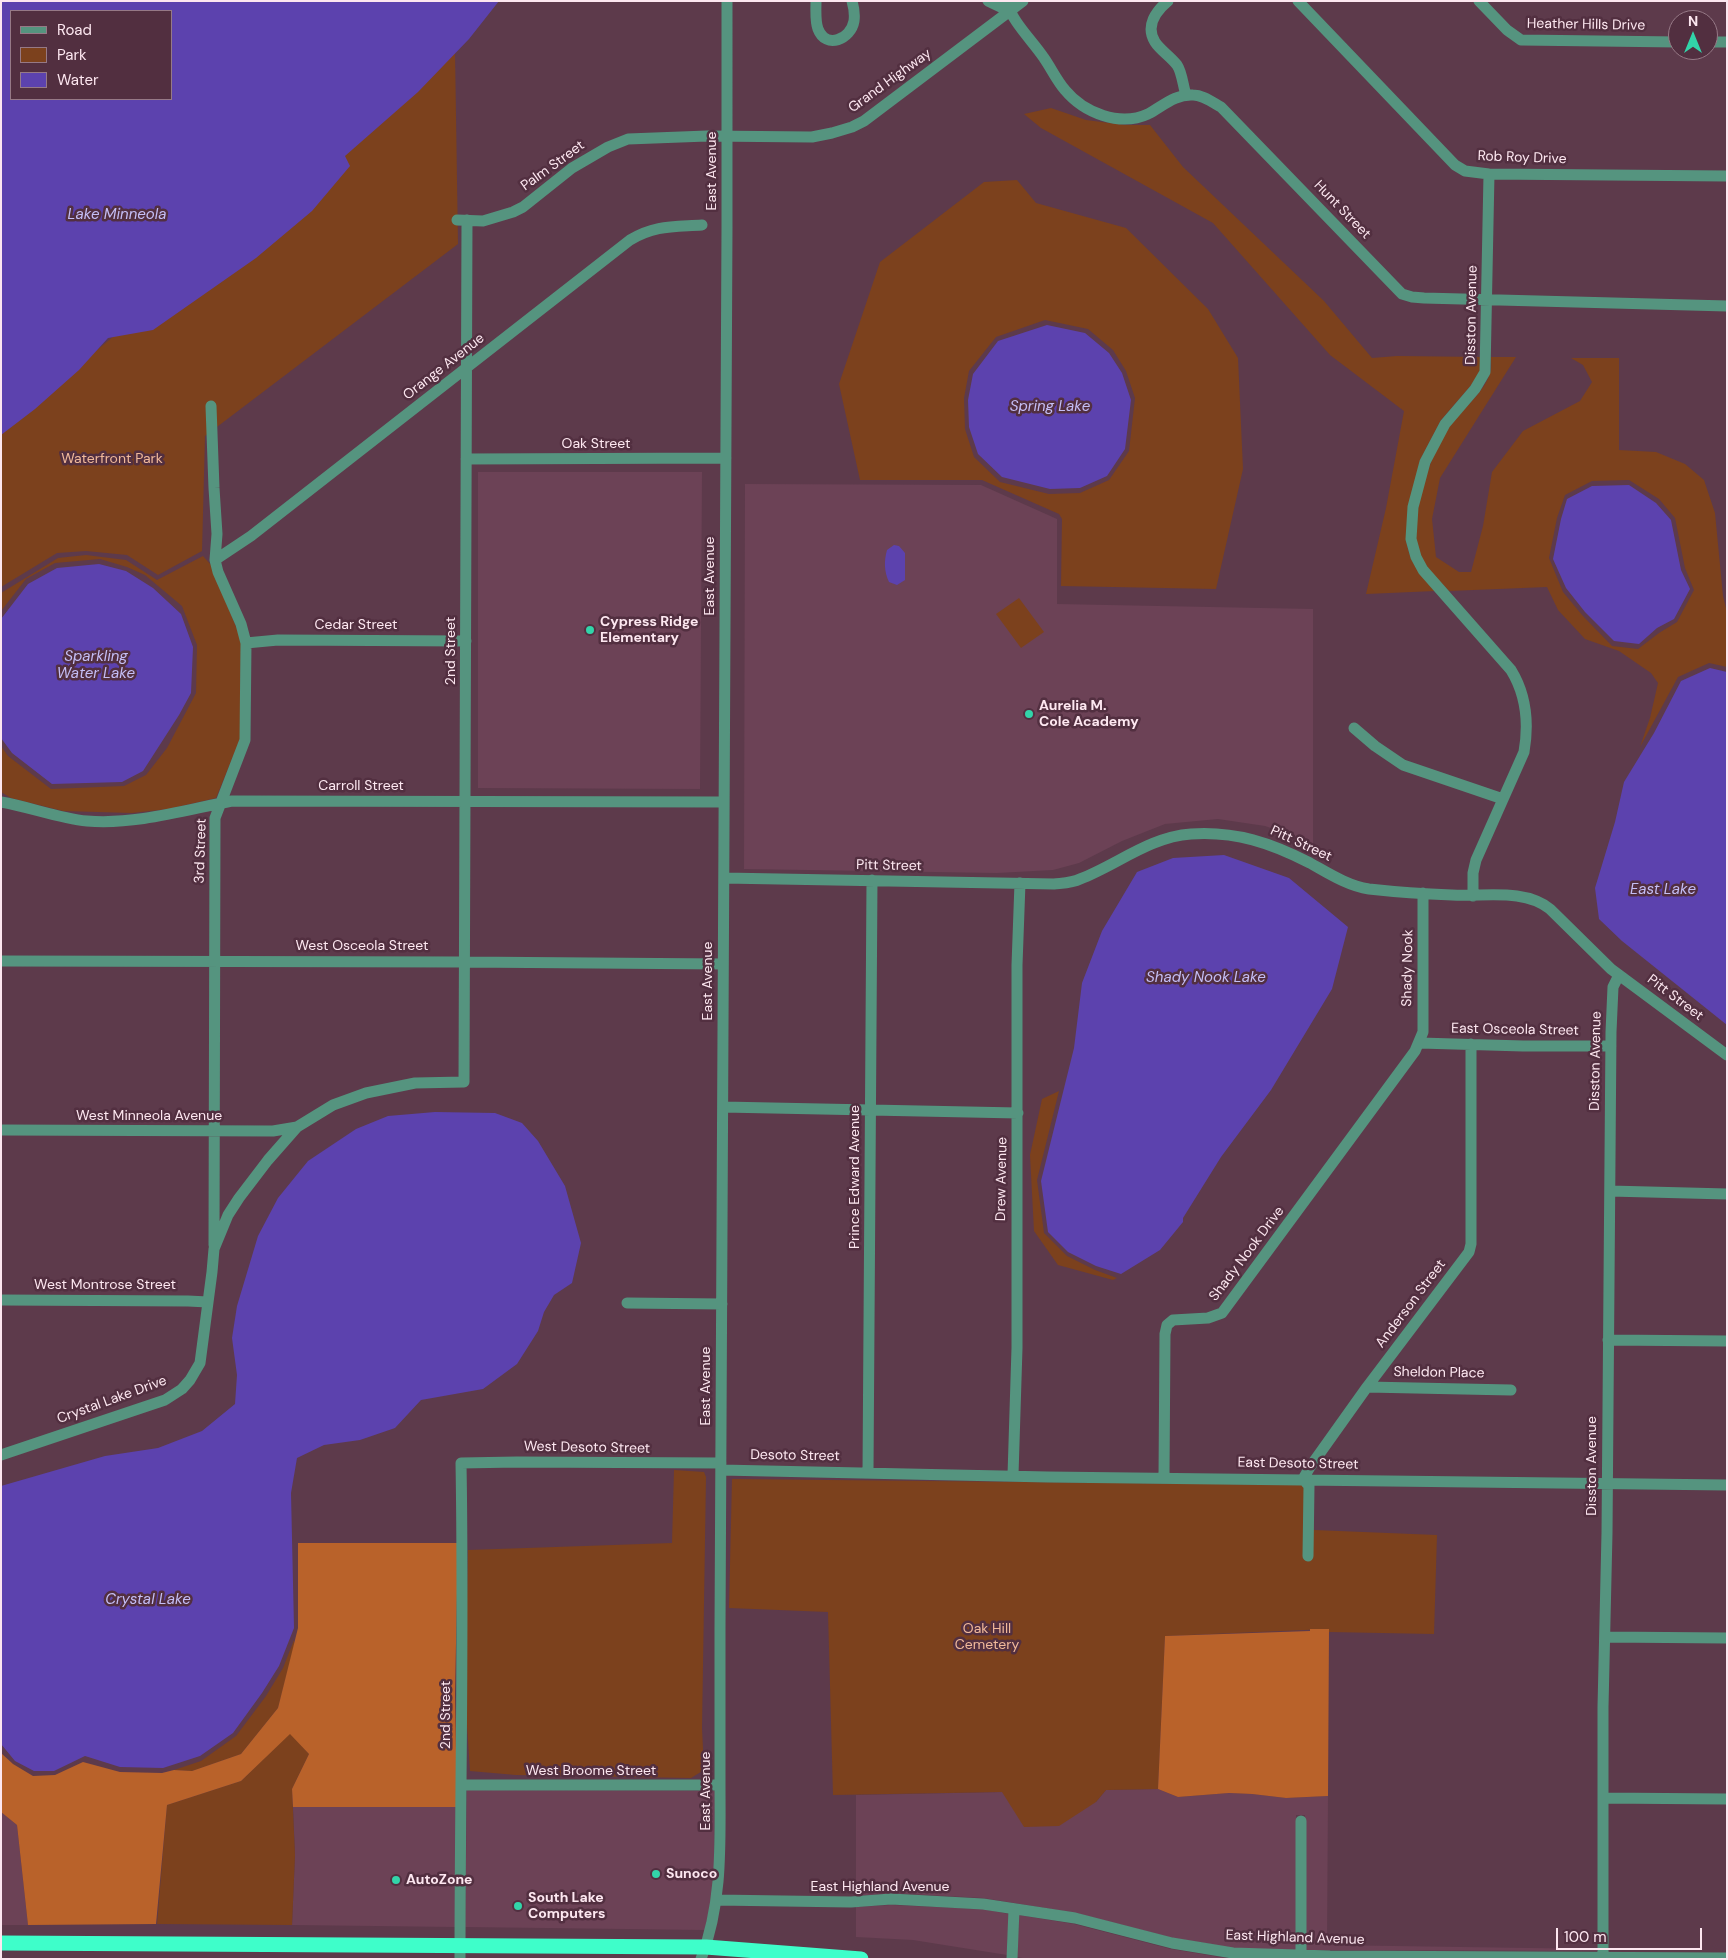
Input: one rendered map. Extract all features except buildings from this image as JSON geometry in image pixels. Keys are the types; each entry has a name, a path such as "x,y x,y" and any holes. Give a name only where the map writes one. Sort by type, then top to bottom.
{"highway":[{"path":"1,1943 460,1952 703,1953 861,1959"}],"street":[{"name":"East Avenue","path":"703,1953 717,1900 721,1844 727,1"},
{"path":"816,1 817,27 820,34 832,40 844,38 852,28 854,10 852,1"},
{"path":"988,1 1008,6 1065,90 1086,108 1114,118 1137,118 1149,113 1168,100 1186,95 1178,66 1155,42 1152,35 1151,27 1157,10 1168,1"},
{"name":"Grand Highway","path":"727,136 812,137 852,127 864,121 1008,6 1023,1"},
{"name":"Rob Roy Drive","path":"1298,1 1455,165 1465,171 1489,174 1727,176"},
{"name":"Heather Hills Drive","path":"1479,1 1507,30 1521,40 1668,42"},
{"name":"Hunt Street","path":"1186,95 1202,96 1221,107 1402,294 1424,298 1488,298 1727,306"},
{"name":"Palm Street","path":"462,220 483,221 523,207 572,168 608,147 628,139 727,136"},
{"name":"Disston Avenue","path":"1473,896 1473,873 1476,860 1524,752 1527,722 1524,699 1511,670 1423,570 1412,547 1412,526 1414,507 1425,462 1445,424 1475,388 1485,372 1488,298 1489,174"},
{"name":"2nd Street","path":"462,220 466,368 464,1082"},
{"name":"Orange Avenue","path":"215,560 251,536 637,236 655,228 702,225"},
{"name":"3rd Street","path":"211,406 218,534 215,560 218,572 241,624 246,643 245,740 215,818 214,1249"},
{"name":"Oak Street","path":"466,459 726,458"},
{"name":"Cedar Street","path":"246,643 278,640 466,641"},
{"path":"1354,728 1375,746 1403,765 1503,799"},
{"name":"Carroll Street","path":"1,802 31,808 52,816 102,821 169,814 232,800 724,802"},
{"name":"Pitt Street","path":"724,878 1054,884 1080,880 1139,849 1159,841 1189,834 1232,835 1274,845 1356,886 1423,893 1517,896 1542,903 1601,961 1727,1055"},
{"name":"Prince Edward Avenue","path":"868,1473 872,880"},
{"name":"Drew Avenue","path":"1013,1475 1017,1357 1017,965 1020,883"},
{"name":"Shady Nook","path":"1420,1043 1423,1032 1423,893"},
{"name":"West Osceola Street","path":"1,962 215,961 723,964"},
{"name":"Disston Avenue","path":"1602,1958 1610,1046 1613,987 1619,975"},
{"name":"East Osceola Street","path":"1420,1043 1610,1046"},
{"name":"Shady Nook Drive","path":"1164,1477 1164,1350 1167,1325 1173,1320 1208,1318 1222,1313 1420,1043"},
{"name":"Anderson Street","path":"1304,1480 1310,1467 1367,1387 1469,1252 1471,1244 1471,1044"},
{"name":"Crystal Lake Drive","path":"1,1454 165,1400 177,1393 190,1380 200,1362 214,1249 228,1216 239,1198 296,1127 333,1106 366,1092 415,1083 464,1082"},
{"path":"722,1107 1018,1113"},
{"name":"West Minneola Avenue","path":"1,1130 273,1131 296,1127"},
{"path":"1610,1191 1727,1194"},
{"name":"West Montrose Street","path":"1,1300 208,1302"},
{"path":"627,1303 722,1304"},
{"path":"1608,1340 1727,1341"},
{"name":"Sheldon Place","path":"1367,1387 1511,1390"},
{"name":"West Desoto Street","path":"461,1471 461,1463 517,1462 721,1467"},
{"name":"Desoto Street","path":"721,1467 868,1473"},
{"name":"2nd Street","path":"460,1952 462,1785 460,1695 463,1521 461,1471"},
{"name":"East Desoto Street","path":"868,1473 1727,1485"},
{"path":"1304,1480 1310,1486 1308,1556"},
{"path":"1605,1637 1727,1638"},
{"name":"West Broome Street","path":"462,1785 720,1785"},
{"path":"1603,1798 1727,1799"},
{"path":"1301,1821 1301,1956"},
{"name":"East Highland Avenue","path":"717,1900 851,1902 907,1900 983,1904 1075,1918 1172,1943 1234,1953 1301,1956 1727,1958"},
{"path":"1012,1959 1014,1909"}],"shaded area":[{"name":"Cypress Ridge Elementary","path":"478,472 702,472 700,789 478,788"},
{"name":"Aurelia M. Cole Academy","path":"745,484 981,485 1057,519 1057,604 1313,609 1313,846 1300,838 1265,826 1218,819 1165,824 1122,841 1079,863 1053,870 997,873 744,869"},
{"path":"298,1543 458,1543 455,1694 457,1807 293,1807 292,1789 309,1754 290,1734 241,1781 167,1805 156,1924 28,1925 17,1825 1,1812 1,1753 13,1764 33,1776 55,1775 83,1762 120,1772 162,1773 174,1770 192,1771 241,1754 278,1708 298,1628"},
{"path":"1310,1629 1329,1629 1328,1796 1286,1798 1229,1793 1178,1797 1158,1789 1165,1636 1310,1631"},
{"path":"1158,1789 1178,1797 1229,1793 1286,1798 1328,1796 1327,1945 1597,1949 1597,1951 1306,1950 1305,1815 1296,1815 1296,1950 1234,1948 1173,1938 1076,1913 983,1898 891,1893 856,1896 856,1795 1002,1792 1096,1802 1106,1790"},
{"path":"467,1790 715,1791 714,1886 705,1930 465,1927"},
{"path":"293,1807 457,1807 455,1927 292,1925 295,1855"},
{"path":"1,1812 17,1825 28,1925 1,1925"},
{"path":"891,1905 982,1909 1009,1914 1007,1955 913,1940 856,1937 856,1907"},
{"path":"1019,1915 1074,1924 1171,1949 1232,1959 1028,1959 1017,1957"}],"green space":[{"name":"Waterfront Park","path":"455,52 458,244 205,436 202,551 158,575 127,555 86,551 57,553 1,587 1,430"},
{"path":"1051,108 1086,120 1125,125 1150,125 1183,167 1324,301 1372,358 1397,356 1481,357 1480,371 1472,384 1441,420 1420,460 1406,538 1412,561 1435,591 1366,594 1386,508 1404,411 1330,355 1213,223 1041,128 1024,114"},
{"path":"1017,180 1036,203 1126,228 1208,309 1238,358 1243,469 1216,589 1061,586 1062,519 1059,514 982,480 860,480 839,384 880,262 984,182","holes":["1045,320 1088,329 1113,350 1126,371 1135,398 1129,451 1109,480 1080,493 1049,494 1000,482 974,457 965,429 964,398 969,371 996,337"]},
{"path":"1491,357 1516,357 1440,478 1432,519 1436,557 1459,572 1471,572 1483,526 1492,472 1523,431 1580,401 1592,382 1583,365 1571,358 1619,358 1619,450 1656,452 1685,464 1704,480 1715,513 1723,596 1727,612 1727,667 1709,663 1678,677 1640,747 1650,718 1658,683 1651,673 1619,651 1585,639 1558,610 1547,587 1449,591 1429,570 1420,555 1416,542 1418,508 1422,489 1434,454 1449,427 1485,383 1491,371","holes":["1629,480 1659,499 1675,518 1685,568 1694,590 1677,622 1638,649 1612,646 1563,592 1549,558 1557,518 1565,495 1592,481"]},
{"path":"86,555 126,560 157,580 203,556 211,565 241,639 240,739 216,798 168,809 132,813 63,811 11,798 1,792 1,746 8,756 51,789 124,786 146,775 167,748 196,693 197,645 182,606 145,575 127,567 100,559 55,563 26,579 1,611 1,593 58,558"},
{"path":"1019,598 1044,632 1021,648 996,614"},
{"path":"1059,1091 1037,1180 1044,1233 1067,1256 1095,1270 1117,1278 1113,1280 1058,1265 1034,1231 1030,1155 1042,1099"},
{"path":"674,1470 704,1472 706,1477 702,1728 704,1770 691,1778 516,1775 470,1771 465,1695 468,1550 672,1543"},
{"name":"Oak Hill Cemetery","path":"732,1479 1314,1485 1314,1530 1437,1535 1434,1634 1329,1632 1328,1629 1165,1636 1158,1789 1106,1790 1096,1802 1059,1826 1024,1827 1002,1792 833,1795 828,1612 729,1608"},
{"path":"294,1640 278,1708 241,1754 192,1771 174,1770 201,1761 236,1736 266,1696 283,1668"},
{"path":"290,1733 309,1754 292,1789 295,1855 292,1925 157,1924 167,1805 241,1781"}],"water":[{"name":"Lake Minneola","path":"1,1 499,1 469,39 418,92 345,156 350,166 312,211 256,258 153,330 108,338 79,370 35,409 1,435"},
{"name":"Spring Lake","path":"1047,325 1085,333 1109,353 1122,373 1131,400 1125,449 1107,476 1080,488 1050,489 1002,477 978,454 969,427 968,400 973,374 998,341"},
{"path":"1629,485 1656,503 1671,520 1681,570 1690,589 1674,619 1657,628 1639,644 1614,641 1585,612 1566,588 1553,559 1567,499 1592,486"},
{"path":"894,545 899,546 905,553 905,580 897,585 889,582 885,566 887,550"},
{"name":"Sparkling Water Lake","path":"99,564 126,571 153,588 181,614 193,647 191,693 143,771 122,782 52,784 12,753 1,738 1,619 28,584 57,568"},
{"name":"East Lake","path":"1710,668 1727,672 1727,1025 1622,941 1599,919 1595,888 1615,822 1624,782 1654,733 1681,681"},
{"name":"Shady Nook Lake","path":"1224,855 1289,878 1348,927 1332,989 1271,1090 1221,1157 1183,1218 1183,1222 1160,1250 1121,1274 1096,1266 1068,1252 1048,1232 1041,1181 1074,1048 1082,983 1102,931 1137,872 1173,858"},
{"name":"Crystal Lake","path":"435,1112 495,1113 522,1123 538,1141 565,1186 581,1243 572,1283 554,1295 544,1312 538,1331 517,1364 483,1389 421,1400 395,1428 360,1440 324,1445 297,1458 291,1493 294,1628 279,1666 233,1733 200,1756 163,1768 120,1767 85,1756 54,1771 34,1771 15,1761 1,1744 1,1486 105,1456 158,1448 202,1431 235,1404 237,1375 232,1338 237,1306 258,1236 278,1198 308,1161 356,1129 388,1116"}],"place":[{"name":"Cypress Ridge Elementary","path":"590,630"},
{"name":"Aurelia M. Cole Academy","path":"1029,714"},
{"name":"Sunoco","path":"656,1874"},
{"name":"AutoZone","path":"396,1880"},
{"name":"South Lake Computers","path":"518,1906"}]}
